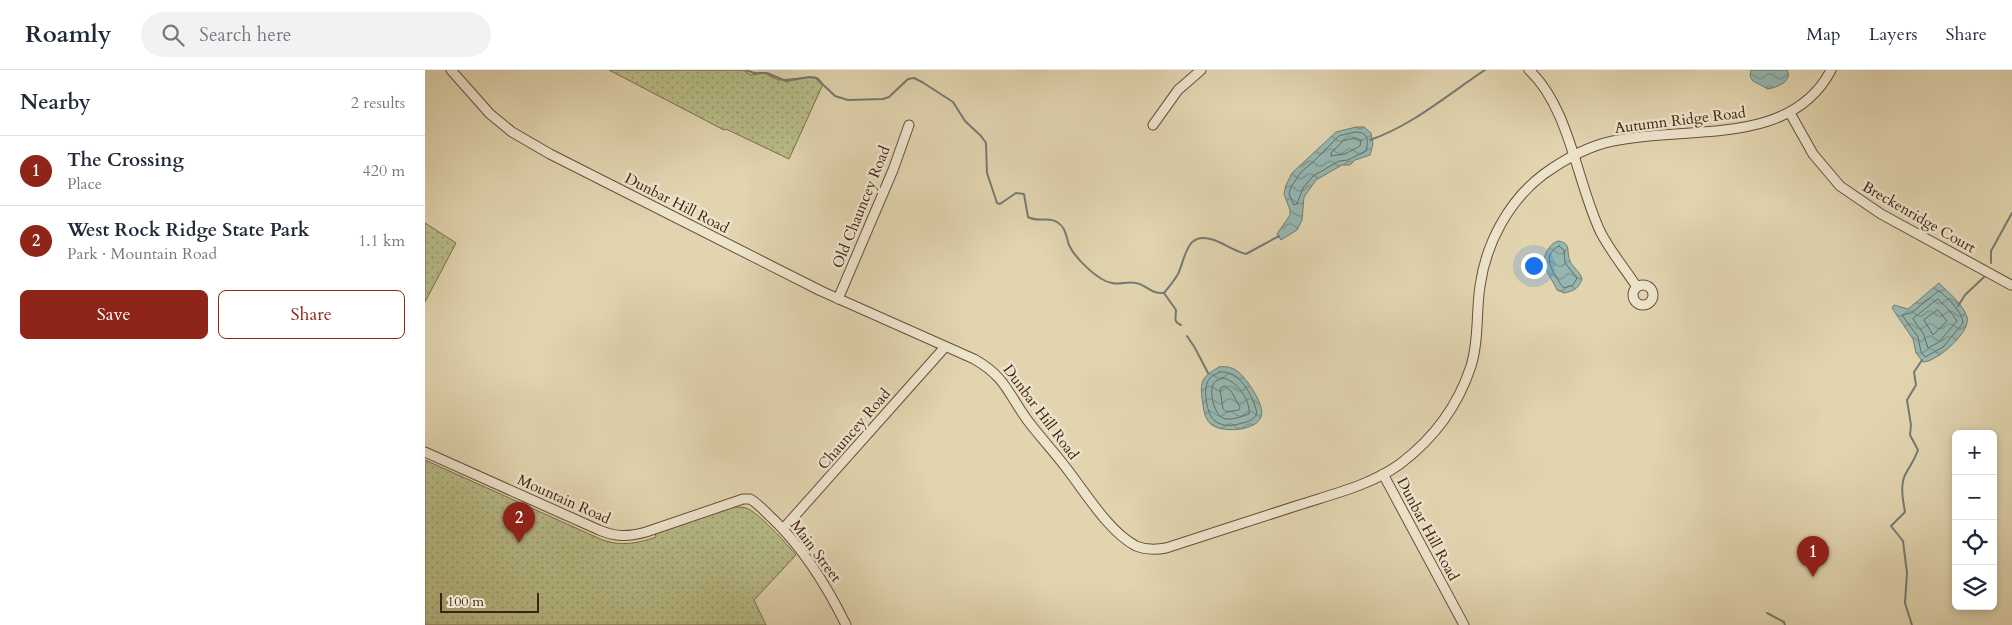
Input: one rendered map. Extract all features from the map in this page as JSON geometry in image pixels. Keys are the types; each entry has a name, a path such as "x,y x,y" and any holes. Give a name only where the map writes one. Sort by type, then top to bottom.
{"street":[{"name":"Dunbar Hill Road","path":"451,70 490,114 523,139 598,179 838,299 983,364 999,376 1028,421 1108,521 1125,538 1143,548 1165,548 1331,494 1383,474 1463,625"},
{"path":"1153,126 1178,90 1201,70"},
{"path":"1529,70 1537,78 1557,112 1601,233 1637,287"},
{"name":"Autumn Ridge Road","path":"1383,474 1409,456 1430,437 1447,415 1463,387 1475,349 1483,271 1493,240 1501,223 1531,185 1573,156 1596,145 1611,141 1773,121 1790,113 1812,96 1831,70"},
{"name":"Breckenridge Court","path":"1790,113 1813,154 1840,186 1881,214 2011,285"},
{"name":"Old Chauncey Road","path":"838,299 893,170 909,125"},
{"name":"Chauncey Road","path":"783,529 945,347"},
{"name":"Mountain Road","path":"425,452 616,536 630,536 645,532 743,499 753,501"},
{"name":"Main Street","path":"753,501 783,529 822,578 846,625"}],"green space":[{"path":"609,70 743,70 751,75 764,73 778,80 814,77 818,78 823,84 789,159 726,129 724,130"},
{"path":"425,223 456,243 425,302"},
{"path":"425,460 605,541 627,544 641,541 656,537 655,533 701,516 738,507 746,508 758,515 796,555 754,600 766,625 425,625"}],"water":[{"path":"1751,70 1787,70 1788,77 1780,85 1768,89 1753,81 1750,76"},
{"path":"1364,127 1371,133 1373,144 1370,155 1355,160 1350,165 1342,165 1316,180 1304,197 1302,220 1297,230 1281,240 1277,234 1290,215 1284,194 1292,173 1336,132"},
{"path":"1558,241 1567,246 1570,261 1582,279 1576,289 1564,293 1557,290 1546,270 1544,259 1549,248"},
{"path":"1939,283 1962,307 1967,317 1967,323 1952,345 1936,357 1923,362 1916,353 1913,339 1892,308 1894,305 1908,309"},
{"path":"1219,367 1233,369 1245,379 1261,406 1262,412 1258,422 1246,428 1231,430 1217,428 1207,419 1202,398 1202,382 1204,378"}],"waterway":[{"path":"746,70 754,73 767,73 786,81 809,77 816,78 835,96 848,100 883,99 889,97 908,79 914,78 922,82 953,102 965,121 986,143 987,173 997,203 1000,204 1016,193 1024,194 1028,217 1032,219 1054,220 1060,224 1076,256 1094,274 1106,281 1136,283 1152,291 1164,293 1178,274 1192,242 1198,239 1214,240 1246,254 1279,236"},
{"path":"1370,140 1386,134 1415,118 1485,70"},
{"path":"1991,263 1991,251 2012,213"},
{"path":"1958,306 1965,295 1984,277"},
{"path":"1164,293 1176,310 1176,321 1181,325"},
{"path":"1187,336 1208,373"},
{"path":"1912,625 1905,603 1907,573 1903,541 1891,526 1905,512 1902,494 1903,479 1918,450 1910,435 1911,425 1907,400 1916,385 1914,372 1922,360"},
{"path":"1767,613 1784,622 1785,625"}],"place":[{"name":"West Rock Ridge State Park","path":"519,543"},
{"name":"The Crossing","path":"1813,577"}]}
